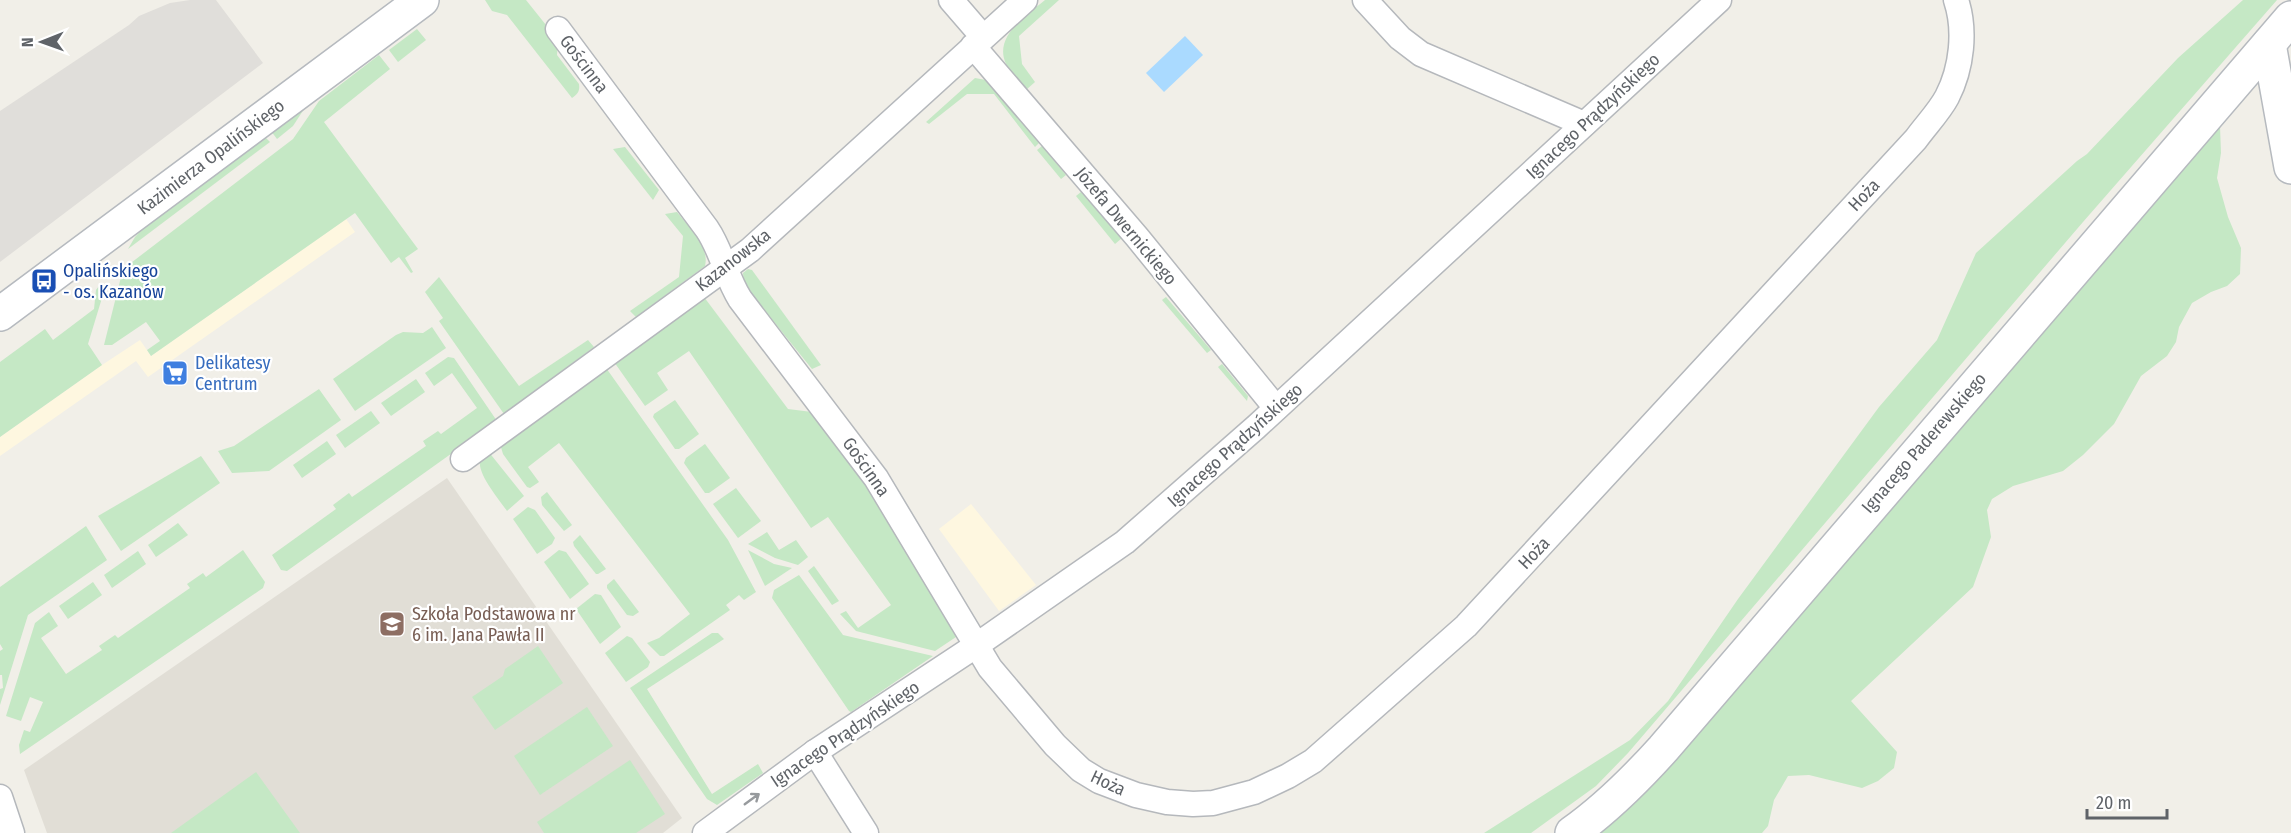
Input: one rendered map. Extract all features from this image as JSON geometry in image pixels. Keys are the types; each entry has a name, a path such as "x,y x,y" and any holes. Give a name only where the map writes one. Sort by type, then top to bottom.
{"street":[{"name":"Kazimierza Opalińskiego","path":"0,314 422,0"},
{"path":"951,0 978,42"},
{"name":"Kazanowska","path":"463,459 760,241 1025,0"},
{"path":"1365,0 1400,38 1421,54 1584,124"},
{"name":"Ignacego Prądzyńskiego","path":"705,833 815,752 977,645 1125,542 1276,408 1719,0"},
{"name":"Hoża","path":"977,645 990,668 1055,745 1082,770 1117,789 1167,802 1213,803 1254,792 1288,776 1312,761 1466,626 1916,139 1947,96 1955,74 1962,38 1961,17 1956,0"},
{"name":"Ignacego Paderewskiego","path":"1572,833 1607,806 1655,758 2291,18"},
{"name":"Gościnna","path":"558,29 716,243 730,283 740,299 876,478 977,645"},
{"name":"Józefa Dwernickiego","path":"978,42 1276,408"},
{"path":"2269,44 2291,167"},
{"path":"815,752 866,833"},
{"path":"0,797 12,833"}],"shaded area":[{"path":"216,0 263,63 0,262 0,111 139,16 170,3"},
{"path":"346,219 355,232 148,377 136,361 0,456 0,437 102,365 140,340 151,356"},
{"name":"Szkoła Podstawowa nr 6 im. Jana Pawła II","path":"447,478 682,818 663,833 47,833 24,770"},
{"path":"971,504 1036,585 999,611 939,529"}],"green space":[{"path":"485,0 526,0 558,40 557,55 579,84 576,95 572,98 507,15 492,11"},
{"path":"1045,0 1059,0 1019,36 1022,64 1035,82 1026,90 1006,64 1003,54 1004,44 1021,19"},
{"path":"2243,0 2277,0 2083,222 1628,753 1596,786 1531,833 1484,833 1630,740 1668,701 1738,599 1879,407 1937,340 1976,253 2087,154 2178,58"},
{"path":"417,29 426,40 398,62 389,50"},
{"path":"379,55 390,69 324,122 418,249 405,258 413,272 411,273 399,257 391,263 355,213 151,356 147,350 160,341 146,322 112,345 104,345 123,269 293,139 319,101"},
{"path":"975,78 986,80 992,85 1039,143 1035,147 994,94 967,94 929,124 926,122"},
{"path":"306,106 293,126 277,139 271,131"},
{"path":"2220,126 2221,153 2217,178 2228,217 2241,248 2240,274 2227,286 2192,303 2179,327 2176,342 2167,356 2141,376 2114,424 2083,455 2063,471 2013,486 1992,499 1987,510 1991,537 1973,587 1851,701 1897,752 1894,768 1878,781 1862,788 1809,775 1788,776 1774,800 1768,826 1762,833 1572,833"},
{"path":"264,136 270,142 128,249 148,223"},
{"path":"1042,146 1066,175 1061,179 1037,150"},
{"path":"625,147 659,190 653,200 613,149"},
{"path":"1081,192 1122,238 1115,244 1076,196"},
{"path":"677,212 701,244 706,259 705,266 636,317 630,311 679,277 683,236 665,214"},
{"path":"748,269 752,270 821,365 812,369 744,285 743,273"},
{"path":"439,277 519,386 588,340 594,347 504,414 439,321 443,318 425,292"},
{"path":"99,286 105,288 88,344 102,365 0,437 0,362 45,329 53,340 94,309 96,290"},
{"path":"704,297 788,409 812,412 869,483 957,633 956,637 935,651 856,631 840,614 846,611 858,628 891,605 828,517 811,528 689,351 657,373 668,390 645,406 612,359"},
{"path":"1166,297 1211,350 1207,353 1162,300"},
{"path":"432,327 446,348 355,411 333,379 396,335 403,332 423,333"},
{"path":"448,357 454,358 497,421 287,571 281,570 272,555 336,509 333,505 349,493 352,497 426,446 423,441 438,431 441,434 477,408 452,373 434,386 425,373"},
{"path":"1222,364 1248,396 1247,401 1218,367"},
{"path":"604,365 728,540 756,592 744,600 739,595 726,605 730,610 664,656 660,656 647,643 659,638 690,614 559,443 528,467 539,482 530,488 503,454 500,444"},
{"path":"416,379 425,392 391,416 381,403"},
{"path":"319,389 341,420 269,471 232,473 218,451 234,446"},
{"path":"675,400 699,434 679,449 675,449 653,417"},
{"path":"371,411 380,423 345,448 336,435"},
{"path":"327,441 336,454 302,478 293,465"},
{"path":"705,444 730,478 709,493 705,493 684,463 686,458"},
{"path":"488,451 524,496 507,511 481,470 481,458"},
{"path":"201,456 220,483 121,551 98,516"},
{"path":"736,488 761,521 738,538 713,504"},
{"path":"547,492 572,525 564,531 542,505 541,497"},
{"path":"528,507 535,510 555,538 552,544 537,554 513,519"},
{"path":"178,523 188,535 156,557 148,545"},
{"path":"86,526 107,560 28,615 0,705 0,689 3,688 2,675 0,675 0,651 3,649 0,644 0,587"},
{"path":"767,532 779,550 796,540 808,557 798,565 775,558 748,544"},
{"path":"580,535 606,569 598,574 574,546 573,542"},
{"path":"243,550 265,582 263,588 20,754 19,745 24,730 30,732 43,702 30,697 21,721 6,716 35,623 49,612 58,626 41,638 66,674 102,650 99,646 115,635 118,638 190,588 187,584 203,573 206,577"},
{"path":"559,550 566,552 589,584 570,599 544,562"},
{"path":"748,550 774,564 792,568 765,586"},
{"path":"138,551 146,564 112,588 104,575"},
{"path":"814,566 839,601 832,605 808,571"},
{"path":"799,575 843,635 933,656 851,712 849,711 772,598 774,590"},
{"path":"614,579 639,612 633,616 627,615 607,588 607,585"},
{"path":"93,582 102,595 68,619 59,606"},
{"path":"595,594 601,595 621,627 600,644 576,609"},
{"path":"712,633 718,633 724,639 647,689 712,794 758,764 763,773 717,805 707,799 630,688"},
{"path":"627,636 632,638 650,662 648,667 626,682 605,653"},
{"path":"538,646 563,683 495,730 472,697 503,676 505,669"},
{"path":"587,707 613,746 540,795 514,756"},
{"path":"630,760 665,814 636,833 544,833 537,822"},
{"path":"256,772 300,833 171,833"}],"water":[{"path":"1185,36 1203,55 1164,92 1146,73"}],"place":[{"name":"Opalińskiego - os. Kazanów","path":"44,281"},
{"name":"Delikatesy Centrum","path":"175,373"},
{"name":"Szkoła Podstawowa nr 6 im. Jana Pawła II","path":"392,624"}]}
